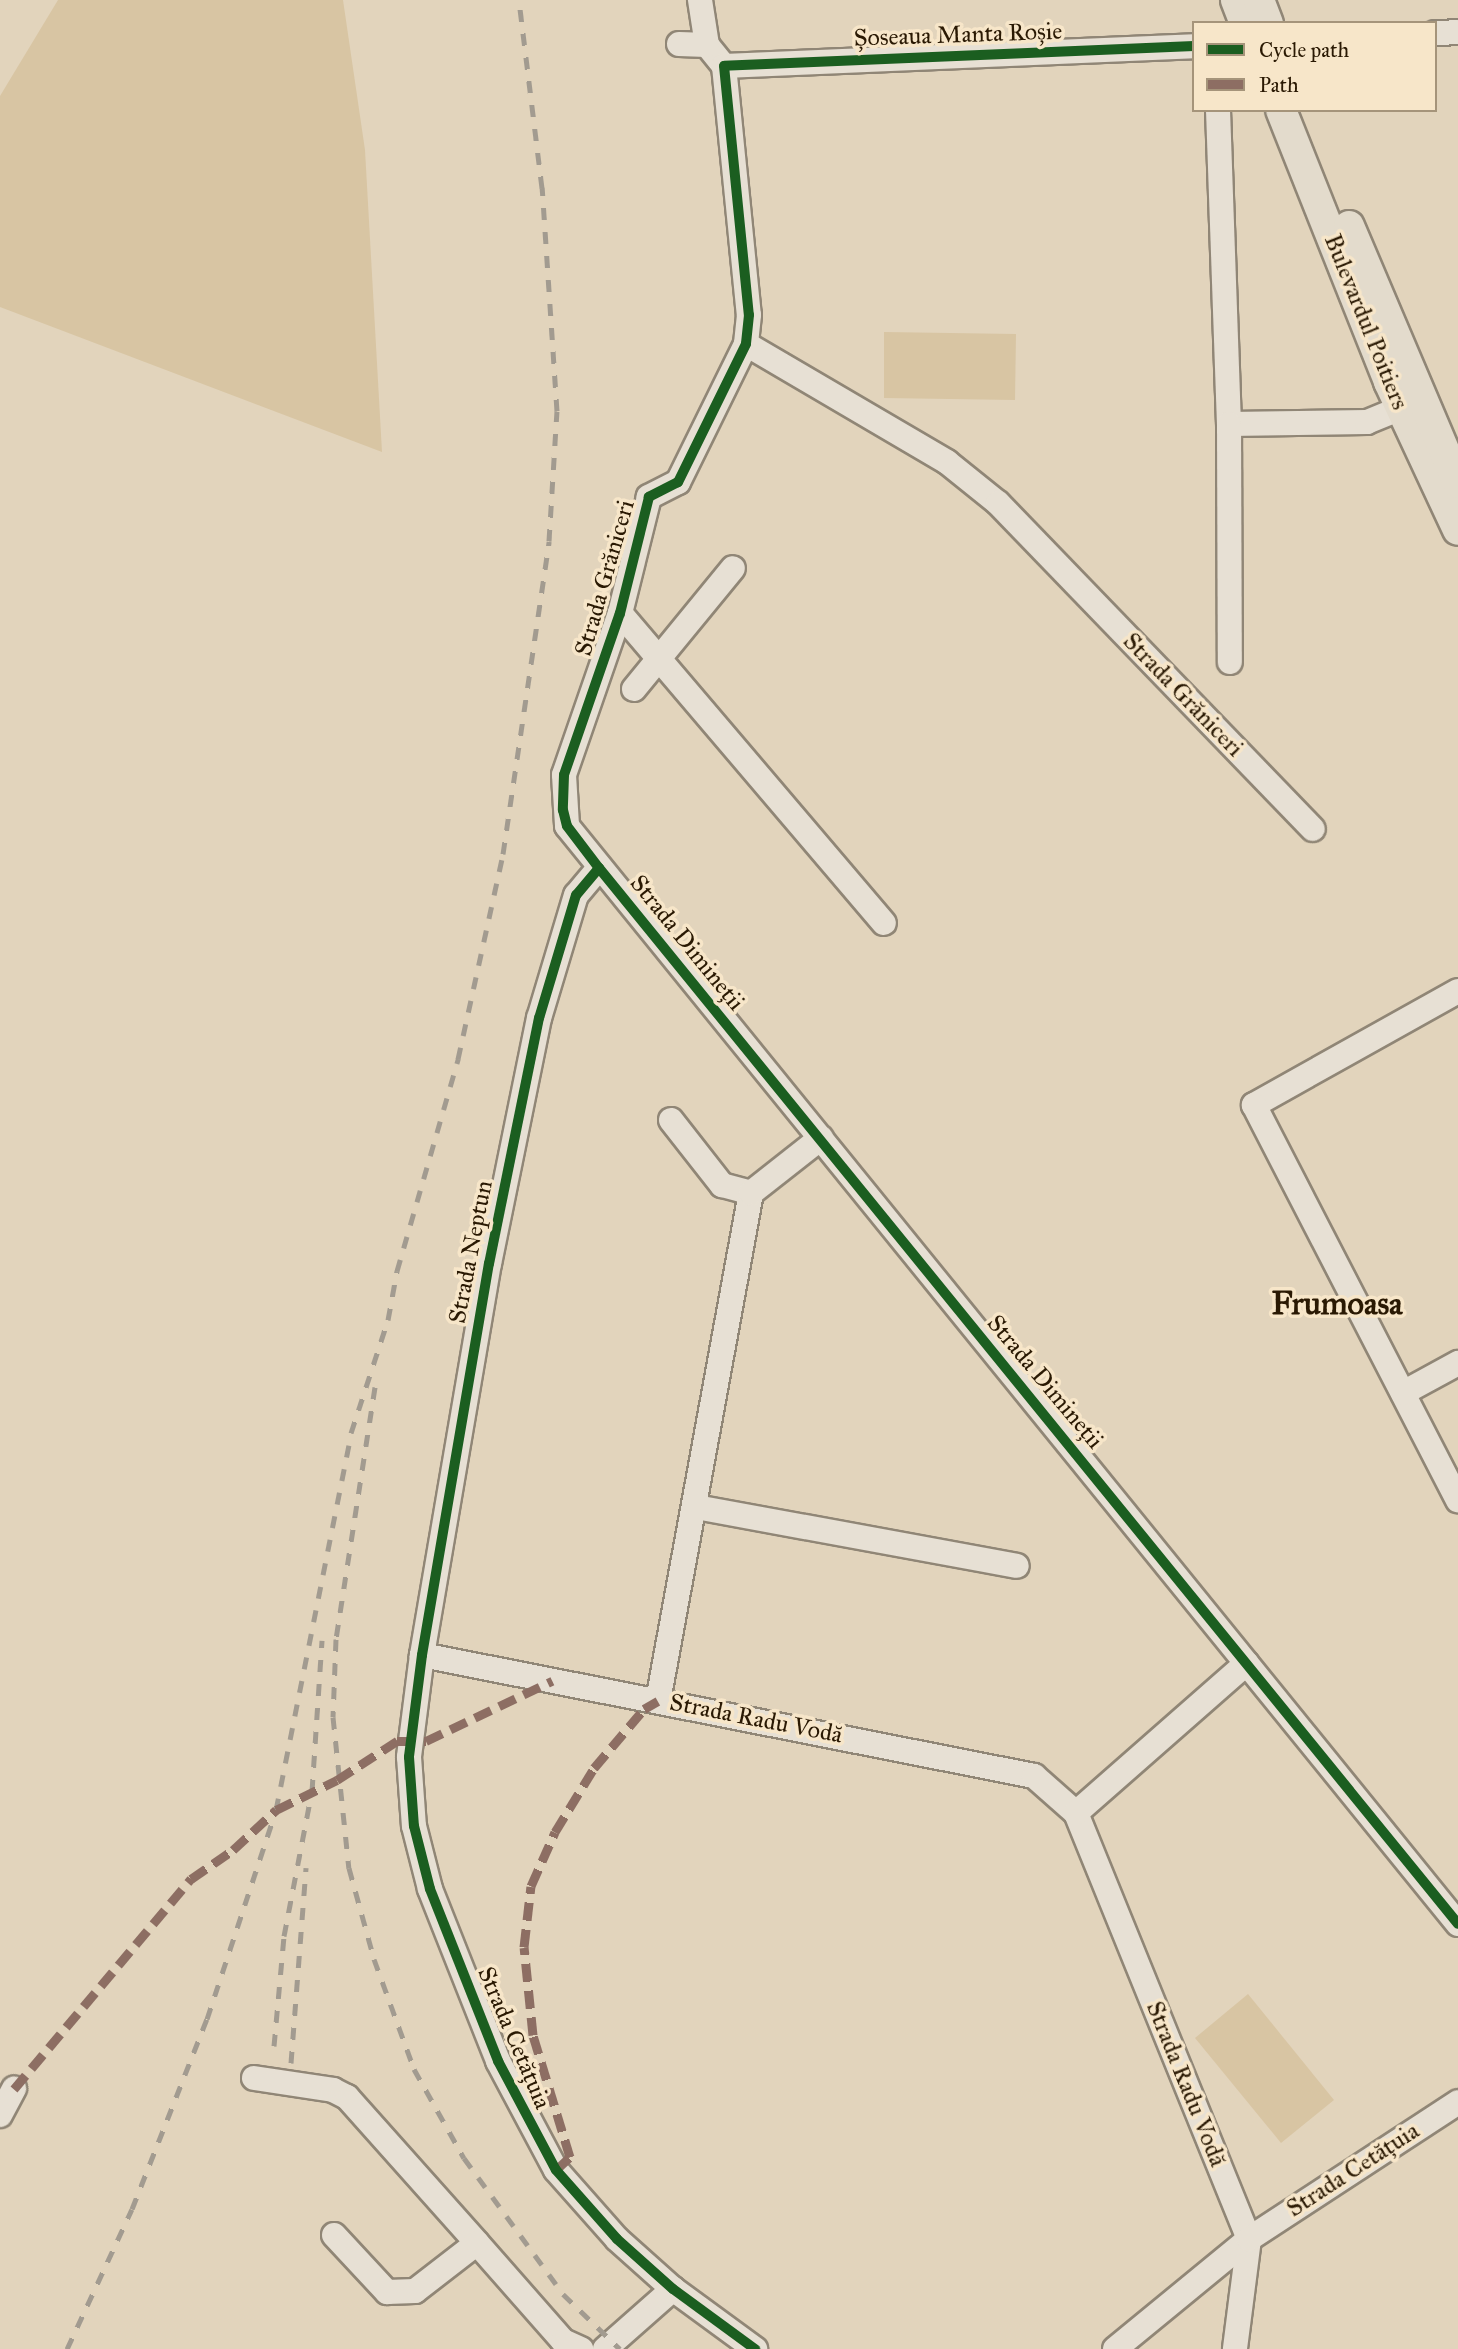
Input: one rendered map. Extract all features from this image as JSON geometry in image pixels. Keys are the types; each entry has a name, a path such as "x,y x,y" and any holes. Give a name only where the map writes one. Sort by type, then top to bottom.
{"main road":[{"path":"1236,0 1244,21"},
{"path":"1259,0 1267,21"},
{"name":"Bulevardul Poitiers","path":"1283,112 1410,405 1458,483"},
{"name":"Bulevardul Poitiers","path":"1304,112 1458,530"}],"street":[{"path":"700,0 707,45 724,66"},
{"path":"1437,33 1458,32"},
{"path":"679,44 707,45"},
{"name":"Șoseaua Manta Roșie","path":"724,66 1192,46"},
{"name":"Strada Grăniceri","path":"598,868 567,826 564,775 620,613 649,496 678,482 746,344 750,315 724,66"},
{"path":"1218,112 1229,424 1230,662"},
{"name":"Strada Grăniceri","path":"746,344 947,462 998,503 1313,830"},
{"path":"1229,424 1367,422 1410,405"},
{"path":"634,689 662,659 733,568"},
{"path":"620,613 662,659 884,923"},
{"name":"Strada Dimineții","path":"598,868 821,1138 1458,1924"},
{"name":"Strada Neptun","path":"422,1655 489,1263 539,1018 576,895 598,868"},
{"path":"1458,991 1254,1105 1458,1501"},
{"path":"671,1120 722,1185 751,1194"},
{"path":"658,1701 696,1507 751,1194 821,1138"},
{"path":"1403,1393 1458,1363"},
{"path":"696,1507 1017,1566"},
{"name":"Strada Radu Vodă","path":"422,1655 1034,1776 1076,1812 1249,2239"},
{"name":"Strada Cetățuia","path":"422,1655 409,1756 414,1826 439,1914 498,2061 537,2140 556,2170 617,2239 673,2289 755,2349"},
{"path":"1076,1812 1247,1662"},
{"path":"254,2078 333,2090 347,2097 563,2341 581,2349"},
{"path":"0,2115 15,2089"},
{"name":"Strada Cetățuia","path":"1115,2349 1249,2239 1458,2102"},
{"path":"334,2235 387,2292 415,2291 477,2243"},
{"path":"1235,2349 1249,2239"},
{"path":"605,2349 673,2289"}],"shaded area":[{"path":"58,0 343,0 365,150 382,452 0,307 0,96"},
{"path":"884,332 1016,334 1015,400 884,398"},
{"path":"1248,1994 1334,2100 1281,2143 1195,2038"}],"railway":[{"path":"67,2349 132,2209 207,2019 276,1810 351,1433 388,1320 397,1271 458,1059 503,854 549,541 557,411 542,188 519,0"},
{"path":"375,1387 336,1639 333,1717 349,1868 374,1959 414,2069 464,2158 563,2294 620,2349"},
{"path":"274,2046 284,1936 312,1791 322,1640"},
{"path":"291,2063 306,1868"}],"marked path":[{"path":"14,2089 191,1879 233,1850 276,1810 337,1780 397,1741 426,1741 552,1681"},
{"path":"556,2170 570,2157 533,2035 524,1947 531,1886 555,1832 594,1768 644,1709 658,1701"}],"cycle path":[{"path":"1192,46 724,66 749,315 746,344 678,482 649,497 620,613 564,775 563,810 567,826 599,868 1458,1924"},
{"path":"599,868 576,895 539,1018 489,1263 422,1655 409,1757 414,1826 430,1889 498,2061 556,2170 617,2239 673,2289 755,2349"}],"district":[{"name":"Frumoasa","path":"1337,1304"}]}
